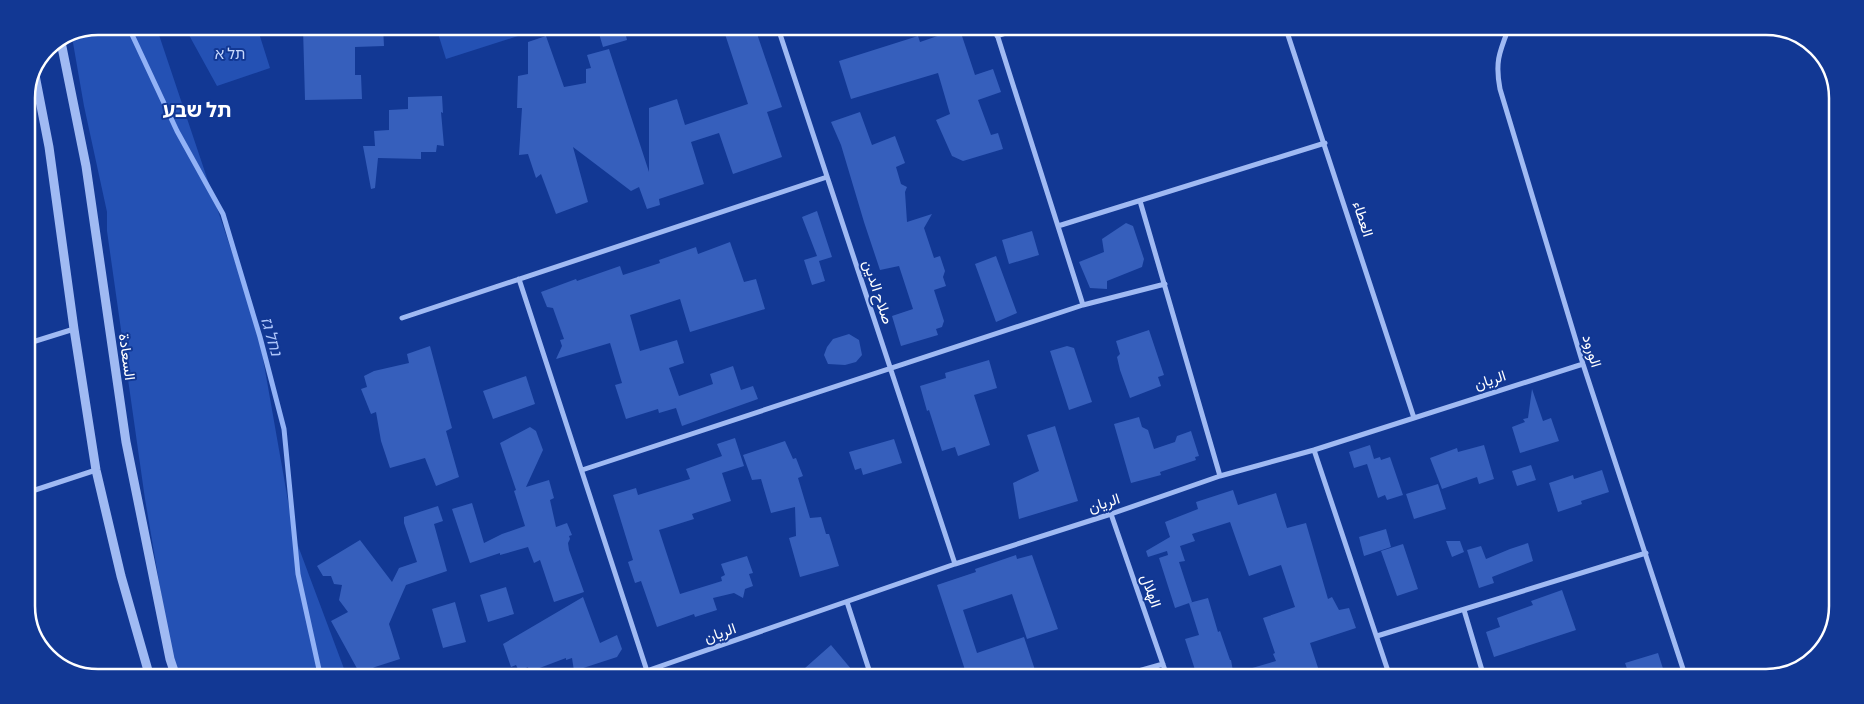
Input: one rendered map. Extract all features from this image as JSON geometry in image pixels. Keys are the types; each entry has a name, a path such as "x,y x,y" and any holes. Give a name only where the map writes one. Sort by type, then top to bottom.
{"street":[{"name":"صلاح الدين","path":"780,35 955,564"},
{"path":"1000,35 997,36 1083,306"},
{"name":"العطاء","path":"1288,35 1414,418"},
{"name":"الورود","path":"1506,35 1496,70 1500,89 1583,364 1683,669"},
{"name":"السعادة","path":"62,47 86,166 126,442 173,669"},
{"path":"37,84 49,147 96,470 120,576 148,669"},
{"path":"1058,226 1325,144"},
{"path":"402,318 827,177"},
{"path":"1140,201 1220,476"},
{"path":"519,279 646,669"},
{"path":"582,470 1083,306 1165,284"},
{"path":"35,341 74,329"},
{"name":"الريان","path":"653,669 955,564 1111,514 1220,476 1314,450 1583,364"},
{"path":"1314,450 1387,669"},
{"path":"35,490 96,470"},
{"name":"الهلال","path":"1111,514 1165,669"},
{"path":"1377,636 1646,553"},
{"path":"847,602 869,669"},
{"path":"1464,610 1482,669"},
{"path":"1146,669 1163,664"}],"green space":[{"path":"98,35 159,35 258,330 294,535 344,669 174,669 145,499 107,231 107,212 84,106 73,41 86,36"},
{"name":"תל א","path":"189,35 260,35 270,68 217,86"},
{"path":"438,35 521,35 446,59"}],"building":[{"path":"303,35 383,35 384,46 355,47 355,75 361,75 362,99 305,100"},
{"path":"599,35 626,35 627,40 603,47"},
{"path":"725,35 757,35 782,107 767,112 782,157 733,174 719,133 691,142 704,184 659,199 660,205 647,209 639,187 631,191 573,147 588,202 556,214 541,174 536,178 528,154 519,155 522,108 517,108 518,76 528,74 528,42 546,36 564,87 586,83 586,69 591,68 587,55 609,49 649,172 649,108 677,99 685,125 748,104"},
{"path":"940,35 962,35 975,75 993,69 1001,92 978,100 991,135 998,133 1003,149 963,161 952,156 936,120 950,114 938,73 851,99 839,61 918,36 920,42"},
{"path":"442,96 443,113 441,112 444,146 437,145 436,152 421,152 421,159 378,158 375,188 371,189 363,146 375,146 374,131 389,130 389,110 408,109 408,97"},
{"path":"860,112 872,145 895,136 905,163 896,167 901,184 907,187 905,192 907,222 932,214 924,228 934,258 940,256 945,271 943,277 946,286 934,290 944,321 942,327 936,329 938,335 901,346 892,316 913,309 899,266 880,270 841,145 831,122"},
{"path":"817,211 832,257 819,261 825,281 812,285 804,260 817,256 802,217"},
{"path":"1126,223 1133,226 1144,259 1142,267 1107,281 1107,289 1090,288 1079,262 1104,252 1102,239"},
{"path":"1032,231 1039,255 1009,264 1002,240"},
{"path":"730,242 744,282 756,279 765,309 690,332 680,299 630,315 640,351 677,340 684,363 669,368 679,396 713,384 710,374 733,366 741,390 753,386 758,399 682,426 676,408 659,413 658,409 626,419 615,385 622,383 610,343 556,359 562,346 560,340 564,339 553,308 547,307 541,292 620,266 623,275 660,263 659,260 696,247 698,254"},
{"path":"996,256 1017,313 996,322 975,264"},
{"path":"1149,330 1164,375 1158,377 1161,386 1130,398 1120,370 1117,357 1120,354 1116,341"},
{"path":"849,334 859,340 862,355 856,362 845,365 828,364 824,355 827,347 833,339"},
{"path":"430,346 452,428 446,431 459,477 436,486 425,458 390,468 381,441 376,412 371,414 361,389 367,387 364,376 374,371 409,363 407,354"},
{"path":"1067,346 1074,348 1092,402 1069,410 1050,351"},
{"path":"989,360 997,388 974,395 990,445 958,456 955,447 942,451 920,386 946,378 945,373"},
{"path":"526,376 535,404 493,419 483,391"},
{"path":"1532,389 1543,421 1551,418 1559,441 1520,453 1512,427 1525,422 1523,419 1528,418"},
{"path":"1139,417 1142,427 1148,430 1154,449 1175,442 1177,436 1191,431 1199,456 1195,457 1196,460 1160,472 1161,475 1131,483 1114,424"},
{"path":"1055,426 1078,501 1019,519 1013,483 1039,471 1027,435"},
{"path":"530,427 536,431 543,450 526,487 549,480 554,498 550,500 556,527 567,523 572,535 569,536 569,550 584,592 554,602 540,560 534,563 528,547 500,555 500,553 470,563 452,509 472,503 484,543 525,526 514,491 516,490 500,443"},
{"path":"735,438 744,466 722,473 731,501 692,514 694,519 659,530 680,594 722,581 721,577 725,575 721,564 747,556 753,573 749,574 753,586 745,589 743,598 734,593 713,598 717,610 695,617 694,614 657,627 641,581 635,583 628,562 633,560 613,495 636,488 638,495 690,479 686,469 722,456 717,444"},
{"path":"894,439 902,463 863,475 861,468 855,470 849,452"},
{"path":"785,441 793,459 796,458 803,476 798,478 810,518 821,517 826,534 829,534 839,566 800,577 789,538 796,536 795,507 771,513 761,479 752,480 743,455"},
{"path":"1370,445 1374,459 1380,457 1381,460 1390,457 1403,495 1387,500 1385,495 1378,498 1367,464 1354,468 1349,452"},
{"path":"1484,445 1494,479 1479,484 1477,477 1442,489 1430,458 1457,448 1458,452"},
{"path":"1531,465 1536,480 1517,486 1512,471"},
{"path":"1602,470 1609,492 1581,501 1582,504 1558,512 1549,483 1573,475 1574,479"},
{"path":"1438,484 1446,509 1414,519 1406,494"},
{"path":"1233,490 1238,505 1276,493 1287,528 1306,523 1328,599 1332,597 1339,610 1349,608 1356,628 1310,643 1318,669 1249,669 1276,661 1263,618 1295,607 1281,565 1249,576 1230,522 1192,534 1195,541 1180,546 1185,561 1179,562 1192,602 1175,608 1159,558 1168,555 1167,551 1148,557 1146,551 1170,537 1165,522 1198,509 1196,502"},
{"path":"438,506 443,521 434,524 447,571 406,585 389,624 400,659 371,669 357,669 331,621 348,612 339,600 342,585 334,584 331,576 323,576 317,566 360,540 392,582 399,568 417,562 404,523 404,517"},
{"path":"1386,529 1391,547 1364,556 1359,537"},
{"path":"1446,541 1460,541 1464,552 1452,557"},
{"path":"1528,543 1533,561 1492,577 1494,583 1479,588 1467,550 1481,546 1486,559"},
{"path":"1403,544 1418,589 1397,596 1381,551"},
{"path":"1016,555 1017,559 1032,555 1058,629 1027,639 1012,594 963,610 977,653 1024,637 1035,669 965,669 937,585 976,572 975,569"},
{"path":"506,587 514,614 488,622 480,595"},
{"path":"1562,590 1576,630 1494,657 1486,632 1500,627 1497,618 1533,605 1531,601"},
{"path":"583,597 600,643 617,635 622,649 617,657 580,669 574,669 572,658 566,660 566,658 537,669 528,669 528,667 518,669 516,665 511,667 503,644"},
{"path":"1208,598 1218,632 1220,631 1233,669 1195,669 1185,639 1199,635 1189,603"},
{"path":"455,602 466,642 443,648 432,609"},
{"path":"831,645 851,669 804,669"},
{"path":"1658,653 1663,669 1627,669 1625,663"}],"waterway":[{"name":"נחל גז","path":"132,35 177,131 223,214 260,337 284,429 298,574 319,669"}],"district":[{"name":"תל שבע","path":"197,110"}]}
